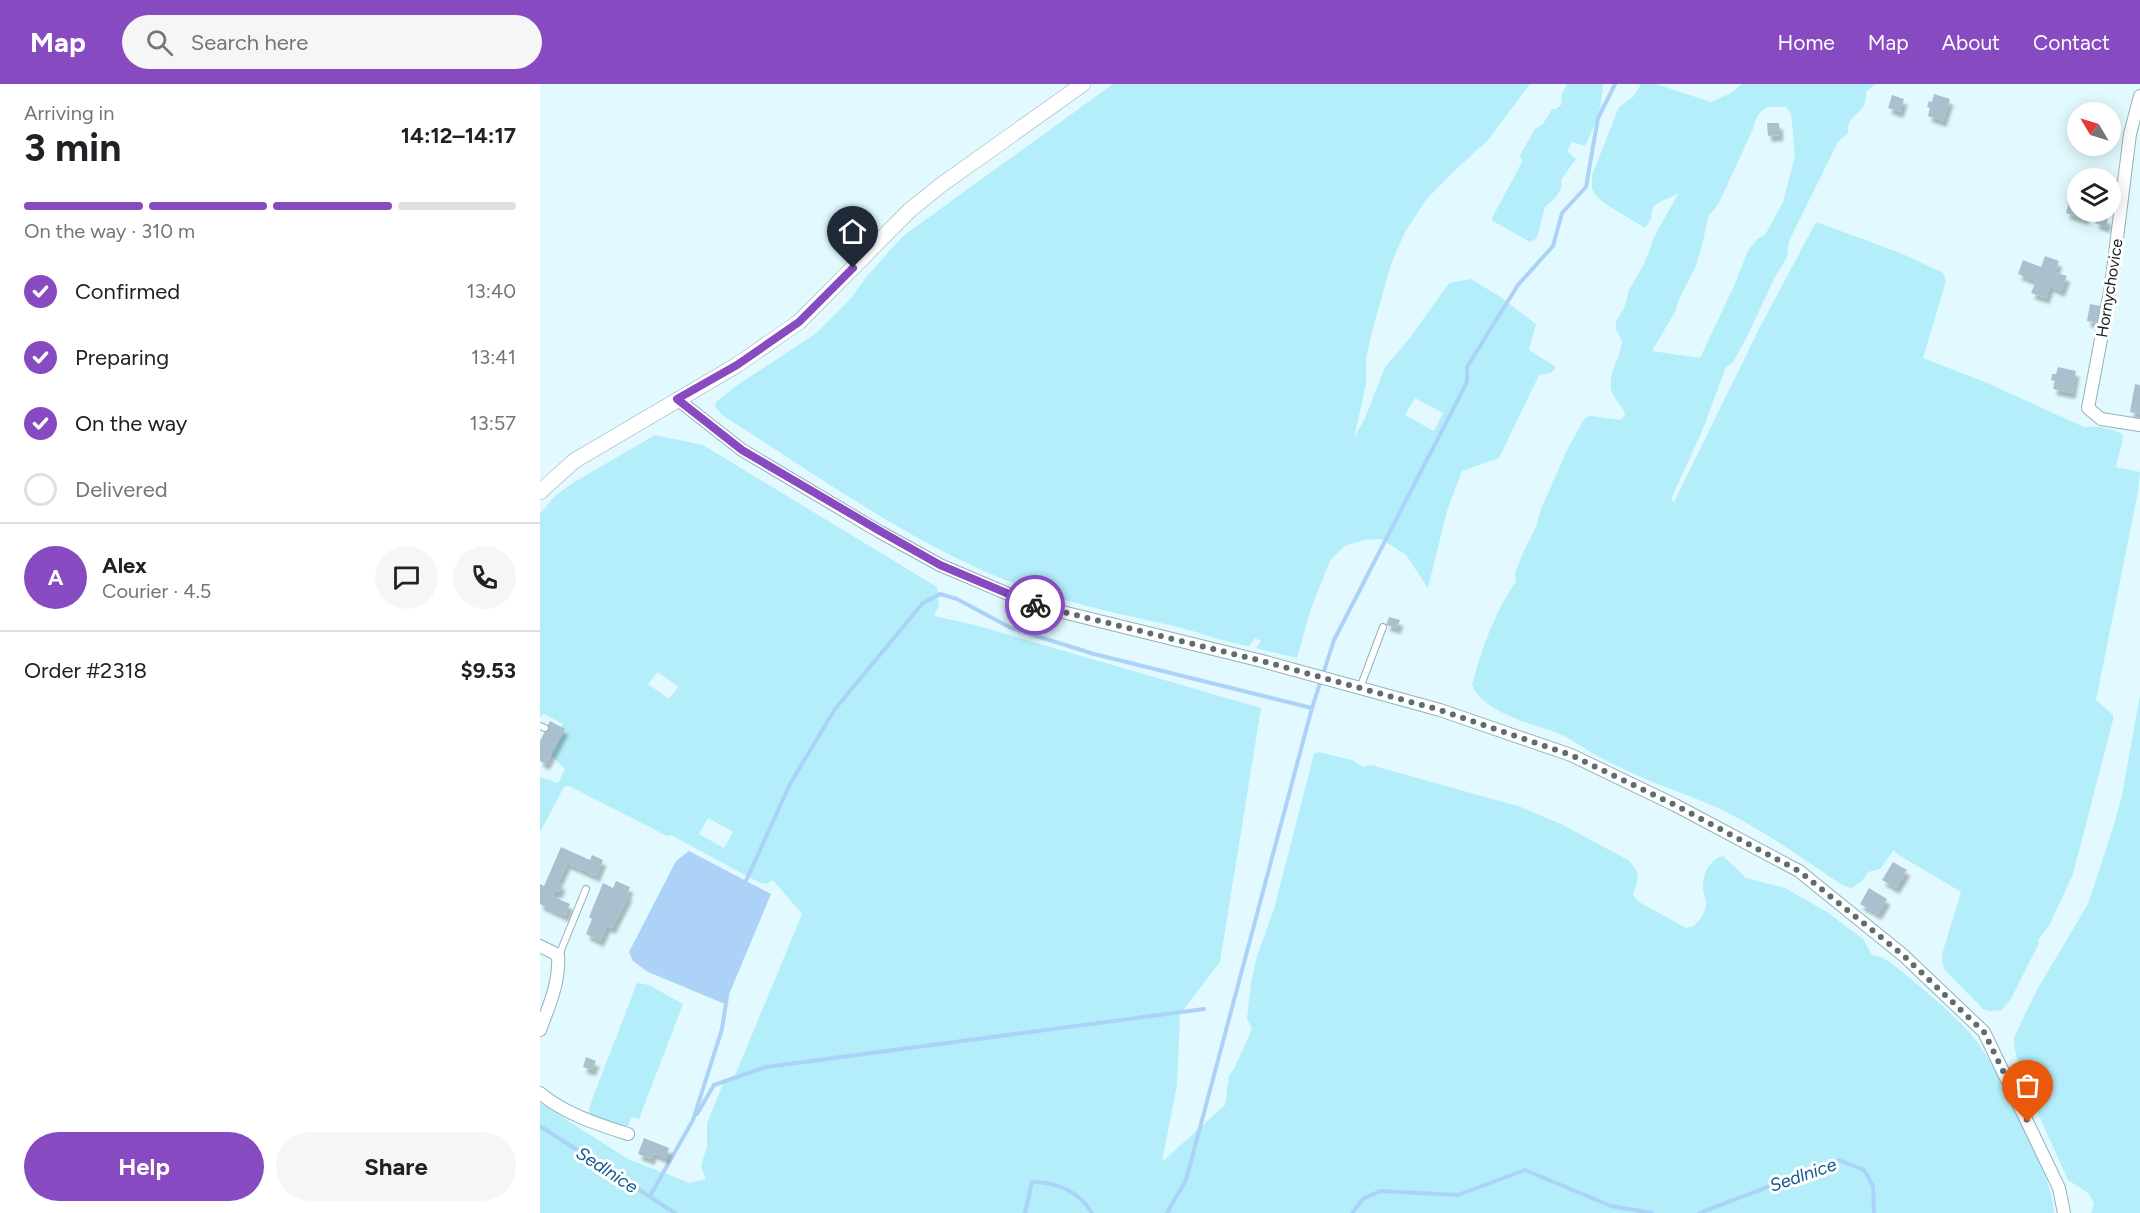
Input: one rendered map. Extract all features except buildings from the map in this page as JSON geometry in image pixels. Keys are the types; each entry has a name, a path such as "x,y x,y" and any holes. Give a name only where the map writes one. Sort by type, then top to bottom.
{"street":[{"path":"540,492 574,461 737,365 799,322 910,210 941,185 1083,84"},
{"name":"Hornychovice","path":"2140,96 2130,134 2111,286 2088,408 2101,419 2140,425"},
{"path":"677,399 742,450 870,526 940,565 1023,600 1262,661 1440,710 1571,755 1675,805 1799,871 1903,955 1984,1032 2060,1188 2064,1213"},
{"path":"540,946 558,955 558,981 540,1030"},
{"path":"540,1093 550,1102 569,1112 628,1134"}],"lane":[{"path":"1360,688 1383,627"},
{"path":"558,955 586,889"}],"shaded area":[{"path":"1113,84 1530,84 1488,140 1425,201 1405,232 1391,264 1372,332 1366,359 1366,384 1354,438 1365,418 1385,367 1409,339 1449,283 1471,279 1499,296 1536,324 1529,350 1556,367 1551,373 1539,375 1499,458 1462,471 1447,511 1428,588 1406,555 1381,539 1364,540 1345,546 1331,559 1311,608 1297,658 1256,648 1261,641 1255,638 1249,646 1230,642 1062,599 998,577 962,561 891,523 722,415 715,407 716,402 736,386 815,334 851,298 867,276 903,236","holes":["1415,398 1443,413 1434,431 1405,415"]},
{"path":"1567,84 1603,84 1600,108 1585,146 1572,142 1567,151 1576,159 1561,180 1561,188 1557,196 1545,207 1537,238 1530,242 1491,220 1523,160 1519,157 1535,129 1543,124 1552,109 1561,105 1562,94"},
{"path":"1641,84 1656,84 1711,102 1731,93 1742,84 1875,84 1866,92 1863,106 1850,121 1848,133 1838,142 1789,241 1787,257 1747,337 1733,362 1726,367 1703,429 1671,499 1674,502 1759,329 1816,222 1903,254 1943,273 1946,281 1923,358 1987,383 2084,427 2104,428 2122,434 2116,467 2140,472 2138,492 2096,700 2113,715 2113,720 2073,874 2049,926 2038,940 2039,943 2011,999 2002,1010 1983,1009 1945,970 1942,962 1942,954 1961,892 1894,850 1880,869 1868,872 1862,881 1851,888 1842,885 1771,837 1726,812 1645,779 1558,733 1495,709 1477,694 1472,685 1490,631 1516,581 1515,573 1536,527 1541,509 1567,450 1582,423 1586,417 1591,416 1621,420 1625,415 1611,389 1611,377 1622,341 1616,329 1616,322 1625,306 1629,290 1645,262 1654,237 1678,194 1653,208 1649,223 1645,228 1607,205 1596,196 1592,189 1592,175 1619,107 1633,97","holes":["1768,107 1786,107 1791,114 1795,156 1783,202 1765,235 1757,239 1748,251 1700,358 1652,351 1676,310 1678,301 1695,268 1708,217 1719,203 1758,116"]},
{"path":"655,435 703,445 937,587 939,605 934,616 975,625 1261,708 1220,962 1180,1014 1177,1085 1162,1162 1225,1105 1229,1076 1252,1029 1247,1018 1257,956 1274,909 1314,754 1319,752 1352,760 1363,767 1371,765 1521,807 1563,825 1628,860 1638,876 1633,895 1639,902 1686,928 1694,926 1703,914 1706,903 1703,889 1704,876 1711,863 1723,856 1746,878 1785,888 1827,912 1864,940 1872,955 1890,962 1941,1004 1969,1032 1994,1067 2034,1146 2051,1195 2054,1213 540,1213 540,1103 628,1159 690,1183 706,1179 701,1166 707,1146 707,1123 725,1079 734,1078 802,914 773,880 766,884 758,882 671,835 667,836 569,786 563,789 540,832 540,777 558,783 565,769 548,752 563,724 544,714 540,717 540,514 555,496 571,484","holes":["658,672 678,687 669,699 648,684","708,818 733,832 724,848 699,834"]},
{"path":"2140,695 2140,1213 2091,1213 2094,1203 2088,1193 2068,1180 2024,1083 2014,1037 2038,988 2088,904 2122,795"},
{"path":"689,851 771,894 725,1004 648,972 633,961 629,952 676,861"},
{"path":"637,983 649,985 683,1004 639,1119 631,1117 628,1126 611,1126 589,1115 590,1105"}],"waterway":[{"path":"1167,1213 1186,1180 1312,708 1334,640 1467,382 1467,367 1518,285 1553,246 1562,213 1586,187 1598,118 1615,84"},
{"path":"744,885 790,784 835,709 923,603 940,594 957,599 1011,628 1094,654 1312,708"},
{"path":"650,1196 693,1120 722,1029 727,997"},
{"path":"697,1114 714,1085 766,1067 1204,1009"},
{"name":"Sedlnice","path":"540,1126 675,1213"},
{"name":"Sedlnice","path":"1699,1213 1839,1160 1864,1170 1873,1186 1874,1213"},
{"name":"Sedlnice","path":"1352,1213 1363,1199 1380,1191 1458,1195 1525,1170 1611,1206 1652,1213"},
{"name":"Sedlnice","path":"1025,1213 1032,1182 1041,1182 1066,1189 1081,1199 1092,1213"}],"way so far":[{"path":"1035,605 1262,661 1440,710 1571,755 1675,805 1799,871 1903,955 1984,1032 2028,1122"}],"route":[{"path":"853,268 799,322 737,365 677,399 742,450 880,531 940,565 1035,605"}]}
